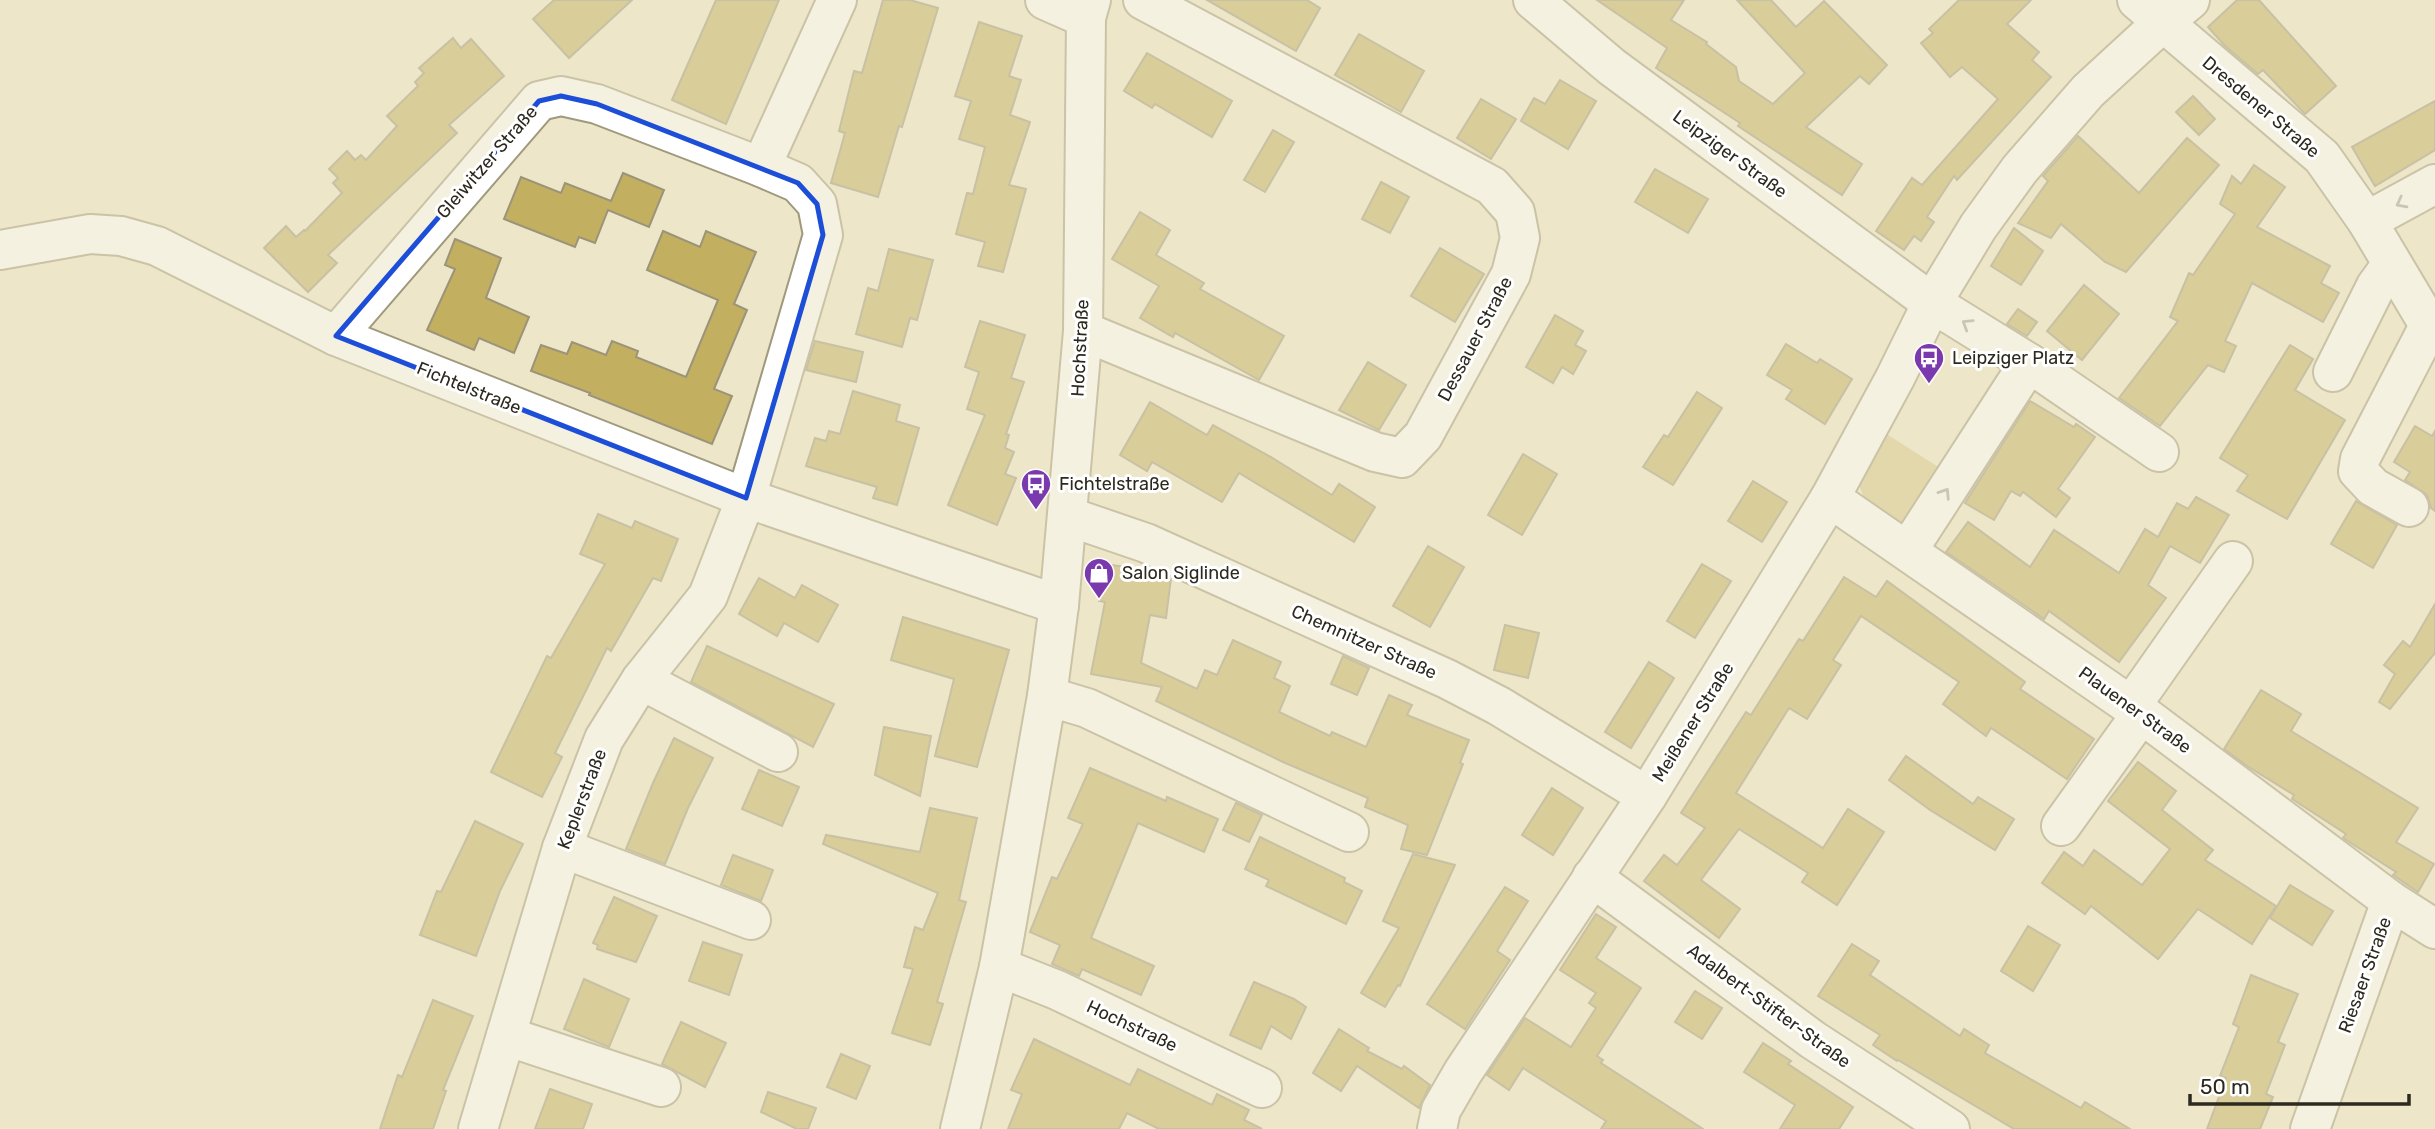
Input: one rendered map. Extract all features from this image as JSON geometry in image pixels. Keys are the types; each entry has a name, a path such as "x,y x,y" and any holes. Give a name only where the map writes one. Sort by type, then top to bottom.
{"street":[{"path":"761,167 837,0"},
{"path":"1045,0 1089,9"},
{"name":"Dessauer Straße","path":"1083,331 1375,453 1402,458 1423,436 1511,274 1520,238 1514,212 1492,187 1143,0"},
{"name":"Leipziger Straße","path":"1533,0 1612,66 1932,303"},
{"name":"Meißener Straße","path":"1437,1129 1441,1110 1463,1072 1647,796 1830,498 1895,379 1932,303 1978,227 2020,169 2163,8"},
{"name":"Dresdener Straße","path":"2163,8 2322,157 2367,221 2432,331"},
{"name":"Hochstraße","path":"960,1129 999,967 1047,696 1059,605 1083,331 1089,9"},
{"name":"Gleiwitzer Straße","path":"336,336 539,101 561,96 597,104 761,167 798,183 817,204 823,235 746,498"},
{"path":"2367,221 2435,184"},
{"name":"Fichtelstraße","path":"0,250 90,234 121,236 157,246 336,336 746,498 1059,605"},
{"path":"2333,372 2376,286 2392,264"},
{"path":"1932,303 2029,363 2158,452"},
{"path":"2409,507 2373,487 2358,471 2360,459 2432,331"},
{"path":"1908,550 2029,363"},
{"name":"Keplerstraße","path":"478,1129 562,848 604,739 642,680 708,596 746,498"},
{"name":"Plauener Straße","path":"1830,498 2136,709 2391,901 2435,929"},
{"name":"Chemnitzer Straße","path":"1068,516 1146,543 1447,679 1499,706 1647,796"},
{"path":"2061,826 2233,561"},
{"path":"642,680 778,752"},
{"path":"1047,696 1087,708 1349,832"},
{"path":"562,848 751,920"},
{"name":"Adalbert-Stifter-Straße","path":"1592,877 1813,1040 1950,1129"},
{"name":"Riesaer Straße","path":"2310,1129 2391,901"},
{"name":"Hochstraße","path":"999,967 1057,990 1262,1088"},
{"path":"506,1036 661,1087"}],"highlighted area":[{"path":"561,96 597,104 798,183 817,204 823,235 746,498 336,336 539,101"}],"shaded area":[{"path":"1885,433 1943,470 1906,528 1864,498 1856,477"}],"building":[{"path":"554,0 632,0 569,58 533,19"},
{"path":"716,0 779,0 726,124 672,100"},
{"path":"883,0 910,0 938,8 878,197 831,183 845,133 839,131 854,71 862,73"},
{"path":"1207,0 1307,0 1320,8 1296,51"},
{"path":"1597,0 1684,0 1671,20 1707,42 1706,44 1736,67 1739,81 1773,104 1805,73 1737,0 1771,0 1796,27 1824,1 1887,65 1869,84 1860,76 1806,127 1862,164 1842,195 1656,68 1667,48"},
{"path":"1959,0 2031,0 2007,24 2039,52 2032,60 2051,77 1957,180 1954,176 1927,217 1934,222 1921,241 1914,236 1904,250 1876,231 1912,178 1922,185 1998,99 1962,67 1950,77 1921,43 1933,33 1929,29"},
{"path":"2237,0 2259,0 2336,86 2305,114 2263,70 2258,74 2225,46 2208,27"},
{"path":"979,22 1022,36 1009,76 1021,80 1010,115 1030,122 1009,185 1026,189 1003,272 978,266 985,242 956,234 967,193 973,194 985,147 959,139 971,101 955,96"},
{"path":"1359,34 1424,71 1401,112 1335,75"},
{"path":"453,38 461,48 471,39 504,76 449,125 457,133 328,255 337,263 308,292 264,248 286,226 296,237 305,231 342,193 333,183 338,178 329,169 347,151 355,160 361,155 366,160 397,126 387,116 418,86 415,82 424,73 419,68"},
{"path":"1147,53 1232,101 1212,137 1155,104 1152,108 1124,91"},
{"path":"1560,80 1596,101 1568,149 1521,121 1534,98 1545,104"},
{"path":"2193,96 2215,119 2199,135 2176,112"},
{"path":"1481,99 1516,119 1491,159 1457,138"},
{"path":"2435,101 2435,150 2375,186 2352,147"},
{"path":"1273,130 1294,142 1265,192 1244,180"},
{"path":"2078,136 2139,193 2187,138 2219,165 2126,272 2105,262 2061,224 2051,238 2018,223 2048,181 2043,176"},
{"path":"2254,165 2285,187 2257,227 2330,266 2321,283 2339,293 2323,322 2252,283 2225,341 2236,346 2224,372 2208,365 2160,426 2119,398 2178,321 2170,317 2189,273 2193,275 2235,214 2220,204 2232,176 2241,184"},
{"path":"1655,169 1708,199 1688,233 1635,202"},
{"path":"623,173 664,190 649,227 608,210 595,243 579,237 575,247 504,219 521,177 561,193 565,183 611,201"},
{"path":"1381,182 1409,197 1390,233 1362,219"},
{"path":"1140,212 1170,230 1156,255 1204,283 1200,289 1284,336 1259,380 1175,333 1173,337 1140,318 1159,286 1112,259"},
{"path":"2014,228 2043,251 2021,285 1991,266"},
{"path":"663,231 700,247 706,231 756,252 734,304 747,310 714,389 732,396 712,444 531,371 541,345 567,354 572,342 606,355 612,341 638,351 636,357 686,377 718,300 647,270"},
{"path":"455,239 501,258 486,298 529,317 514,353 479,338 474,350 427,330 455,269 445,265"},
{"path":"1440,248 1484,274 1455,322 1411,296"},
{"path":"889,249 933,260 917,320 910,318 902,347 856,334 868,288 878,291"},
{"path":"2084,285 2119,314 2082,360 2047,331"},
{"path":"2018,309 2037,322 2027,336 2007,324"},
{"path":"1555,315 1583,331 1575,345 1586,351 1573,374 1562,367 1553,383 1526,367"},
{"path":"980,321 1025,335 1011,378 1024,382 1006,434 1009,435 1005,448 1014,452 1005,474 1016,478 997,525 948,505 985,415 967,409 979,372 965,367"},
{"path":"815,341 863,352 856,382 806,370"},
{"path":"1786,344 1817,363 1820,359 1852,379 1825,424 1786,399 1792,390 1767,375"},
{"path":"2290,345 2313,359 2295,390 2345,420 2287,519 2237,491 2248,475 2220,458"},
{"path":"1368,362 1406,385 1379,430 1339,410"},
{"path":"853,391 900,405 896,421 919,428 897,505 873,498 877,487 806,466 815,438 826,441 829,431 840,434"},
{"path":"1697,392 1722,408 1673,485 1643,467 1664,435 1668,437"},
{"path":"2030,401 2074,427 2076,424 2095,437 2058,489 2070,498 2056,517 2023,492 2020,496 2011,491 1994,520 1965,503"},
{"path":"1150,402 1207,435 1213,425 1332,495 1339,484 1375,507 1354,542 1239,473 1222,502 1152,462 1147,471 1120,455"},
{"path":"2415,426 2432,436 2435,431 2435,511 2431,508 2427,495 2405,480 2410,472 2394,462"},
{"path":"1523,454 1557,474 1522,535 1488,515"},
{"path":"1753,481 1787,502 1762,542 1728,521"},
{"path":"2196,497 2229,515 2200,563 2170,546 2148,585 2166,598 2119,662 2049,611 2044,619 1946,552 1968,522 2030,567 2054,530 2119,573 2145,529 2158,537 2177,503 2188,509"},
{"path":"2356,501 2397,525 2373,568 2331,544"},
{"path":"598,514 632,528 635,521 678,539 661,581 653,578 611,651 607,648 555,753 562,757 542,797 491,772 547,656 551,658 605,564 580,554"},
{"path":"1428,546 1464,567 1430,627 1393,606"},
{"path":"1104,564 1155,571 1171,578 1166,618 1150,615 1141,663 1197,689 1205,670 1217,675 1233,640 1281,662 1274,678 1290,686 1279,712 1330,736 1332,732 1366,747 1389,695 1412,705 1407,715 1469,740 1460,763 1463,764 1427,855 1401,849 1408,825 1365,807 1368,798 1283,762 1156,701 1162,687 1091,674 1105,602 1099,601"},
{"path":"1702,564 1731,581 1695,638 1667,621"},
{"path":"1844,577 1876,597 1887,581 2025,682 2020,689 2094,739 2067,779 1991,728 1986,736 1943,704 1959,682 1861,616 1833,660 1841,665 1807,719 1789,708 1736,793 1823,848 1848,809 1884,832 1837,905 1802,882 1808,873 1739,829 1701,880 1740,909 1719,938 1644,881 1664,855 1677,865 1705,828 1681,813 1746,712 1751,715 1799,639 1803,641"},
{"path":"759,578 795,598 802,585 838,605 818,642 784,623 777,636 739,614"},
{"path":"2435,604 2435,653 2390,709 2379,702 2395,674 2384,665 2403,641 2410,647"},
{"path":"903,617 1009,650 977,767 935,756 954,679 891,660"},
{"path":"1505,625 1539,633 1528,678 1494,670"},
{"path":"707,646 834,704 813,747 691,682"},
{"path":"1343,656 1369,668 1357,695 1331,684"},
{"path":"1649,662 1674,678 1631,748 1605,732"},
{"path":"2261,690 2301,714 2291,731 2418,808 2396,842 2434,864 2418,892 2393,875 2396,872 2343,838 2346,834 2292,799 2294,795 2224,749"},
{"path":"884,727 931,736 920,796 875,775"},
{"path":"674,738 713,758 688,808 665,864 626,849"},
{"path":"1906,756 1973,804 1978,797 2014,819 1995,850 1930,810 1889,780"},
{"path":"2138,762 2176,791 2162,810 2213,850 2205,860 2276,906 2252,944 2198,909 2158,959 2091,906 2085,914 2042,883 2064,852 2083,866 2094,850 2142,885 2170,849 2108,801"},
{"path":"1090,768 1166,801 1167,797 1218,819 1204,852 1138,823 1091,938 1154,966 1141,995 1082,969 1079,976 1052,964 1060,945 1030,932 1052,877 1057,879 1083,824 1068,818"},
{"path":"759,770 799,787 782,826 742,809"},
{"path":"1552,788 1583,808 1553,855 1522,835"},
{"path":"1236,803 1262,815 1249,842 1223,830"},
{"path":"930,808 977,818 959,900 966,902 937,1002 943,1004 930,1045 892,1033 913,969 904,967 915,927 923,930 938,893 823,844 826,835 920,852"},
{"path":"475,821 523,844 500,891 476,956 420,935 437,891 441,892"},
{"path":"1260,837 1345,878 1344,882 1362,891 1346,924 1266,886 1269,880 1245,869"},
{"path":"1413,854 1455,865 1400,986 1398,985 1385,1007 1361,993 1399,928 1383,921"},
{"path":"733,855 773,870 761,901 721,885"},
{"path":"2290,885 2333,911 2312,945 2270,918"},
{"path":"1505,887 1528,901 1497,951 1510,960 1465,1029 1427,1004"},
{"path":"614,897 657,916 636,962 597,949 598,945 593,943"},
{"path":"1596,914 1616,927 1596,958 1641,988 1597,1056 1603,1060 1601,1063 1703,1129 1601,1129 1606,1121 1523,1068 1509,1090 1487,1075 1525,1018 1571,1047 1596,1008 1589,1003 1596,993 1560,970"},
{"path":"2028,926 2060,945 2033,991 2001,971"},
{"path":"703,942 742,955 729,995 689,981"},
{"path":"1852,944 1879,961 1870,975 1960,1036 1964,1029 1989,1045 1985,1053 2081,1108 2085,1102 2130,1129 2014,1129 1897,1061 1873,1045 1880,1035 1818,996"},
{"path":"2251,975 2298,994 2278,1042 2285,1045 2266,1094 2273,1097 2260,1129 2207,1129 2226,1078 2220,1076 2239,1027 2233,1024"},
{"path":"584,979 629,999 609,1047 564,1029"},
{"path":"1254,982 1306,1007 1291,1039 1271,1026 1261,1049 1230,1035"},
{"path":"1695,991 1722,1008 1702,1039 1675,1022"},
{"path":"433,1000 473,1016 443,1090 446,1091 433,1129 380,1129 398,1075 402,1077"},
{"path":"681,1022 726,1043 705,1087 662,1064"},
{"path":"1339,1029 1369,1048 1367,1051 1402,1069 1404,1066 1430,1085 1419,1108 1357,1066 1341,1091 1313,1073"},
{"path":"1034,1039 1130,1085 1138,1069 1212,1105 1217,1094 1249,1110 1244,1120 1262,1129 1159,1129 1127,1113 1119,1129 1008,1129 1022,1094 1011,1090"},
{"path":"1763,1043 1791,1061 1788,1064 1853,1107 1839,1129 1780,1129 1795,1105 1744,1072"},
{"path":"841,1054 870,1066 856,1099 827,1087"},
{"path":"550,1089 592,1104 583,1129 535,1129"},
{"path":"768,1092 816,1108 808,1129 797,1129 761,1112"}],"place":[{"name":"Leipziger Platz","path":"1929,385"},
{"name":"Fichtelstraße","path":"1036,511"},
{"name":"Salon Siglinde","path":"1099,600"}]}
